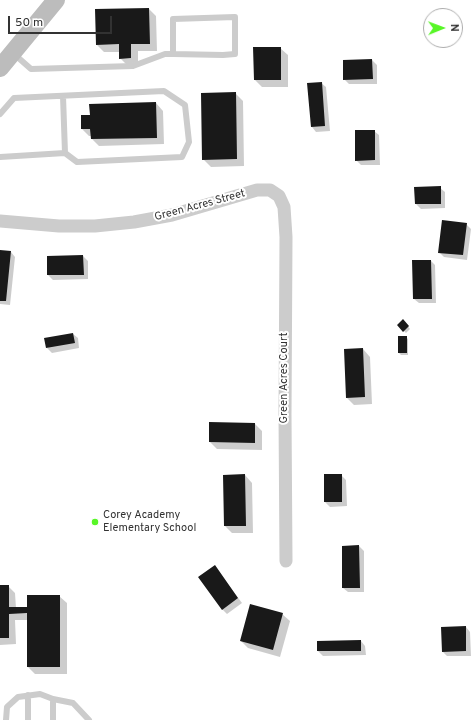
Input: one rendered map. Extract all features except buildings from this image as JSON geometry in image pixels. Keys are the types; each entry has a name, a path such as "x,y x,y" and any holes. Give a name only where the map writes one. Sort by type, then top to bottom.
{"main road":[{"path":"0,68 56,0"}],"street":[{"name":"Green Acres Street","path":"0,221 59,226 95,226 134,222 172,215 257,190 270,190 279,196"},
{"name":"Green Acres Court","path":"279,196 284,207 286,237 284,414 286,561"}],"lane":[{"path":"13,53 31,69 133,66 165,54 173,54 235,54 235,18 173,18 173,54"},
{"path":"0,114 14,98 164,91 185,105 189,142 182,157 77,162 64,153 0,157"},
{"path":"63,96 64,153"},
{"path":"6,720 8,707 18,697 40,694 53,699 73,703 89,720"},
{"path":"28,695 28,720"},
{"path":"53,699 53,720"}],"place":[{"name":"Corey Academy Elementary School","path":"95,522"}]}
